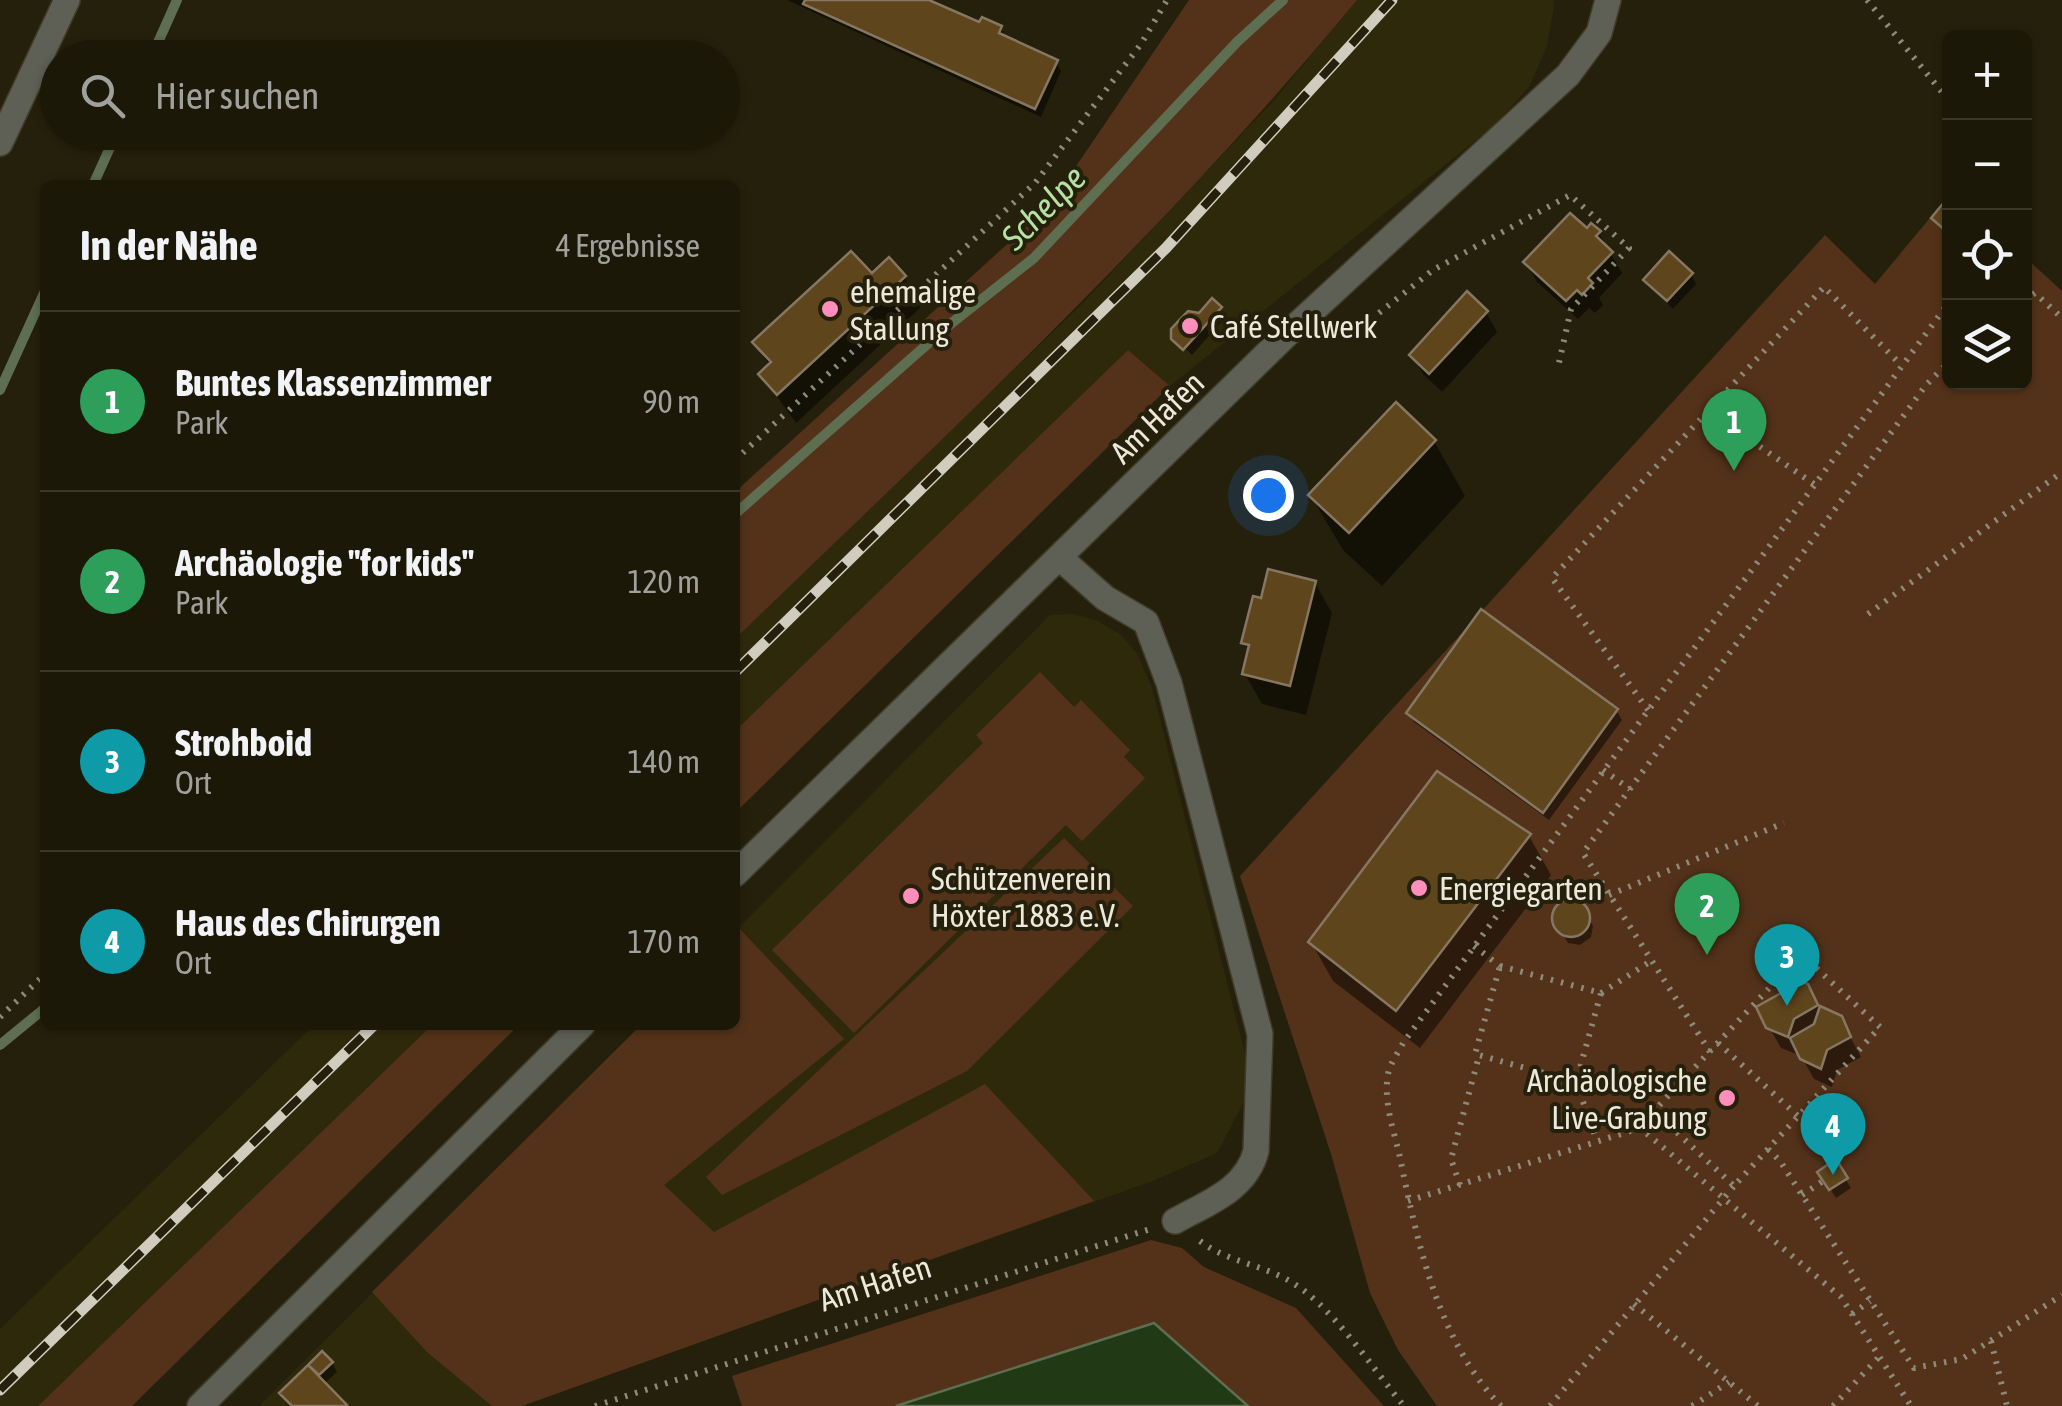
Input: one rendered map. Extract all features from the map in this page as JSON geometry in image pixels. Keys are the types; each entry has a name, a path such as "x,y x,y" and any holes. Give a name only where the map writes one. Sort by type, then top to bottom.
{"street":[{"path":"48,40 66,0"},
{"name":"Am Hafen","path":"740,869 1285,336 1568,75 1599,33 1608,0"},
{"path":"0,144 40,57"},
{"path":"1060,558 1106,598 1146,622 1169,683 1260,1034 1252,1170 1230,1191 1175,1221"},
{"path":"200,1406 577,1030"}],"path":[{"path":"740,455 1035,183 1141,44 1167,0"},
{"path":"1866,0 1942,92"},
{"path":"1379,313 1433,270 1570,195 1628,248 1571,309 1558,367"},
{"path":"1648,710 1552,578 1824,287 1902,365"},
{"path":"2032,294 2062,318"},
{"path":"1501,1406 1484,1388 1458,1344 1428,1277 1389,1109 1388,1071 1403,1043 1942,312"},
{"path":"1710,1052 1583,853 1926,384 1942,369"},
{"path":"1708,411 1814,485"},
{"path":"1868,614 2062,472"},
{"path":"1604,770 1630,788"},
{"path":"1609,894 1784,823"},
{"path":"1474,946 1500,966 1600,994"},
{"path":"1408,1200 1640,1128 1801,954 1880,1028 1722,1199 1550,1406"},
{"path":"1597,1142 1576,1082 1600,994 1651,961"},
{"path":"1500,966 1475,1054 1576,1082"},
{"path":"0,1017 40,979"},
{"path":"1718,1043 1798,1116"},
{"path":"1460,1184 1451,1158 1479,1056"},
{"path":"1654,1111 1734,1186"},
{"path":"1640,1128 1841,1297 1910,1406"},
{"path":"1768,1149 1914,1368 1962,1358 2062,1295"},
{"path":"1802,1195 1824,1181"},
{"path":"1175,1221 1215,1253 1286,1278 1308,1294 1404,1406"},
{"name":"Am Hafen","path":"595,1406 1175,1221"},
{"path":"1852,1314 1870,1301"},
{"path":"1634,1304 1758,1406"},
{"path":"1991,1341 2007,1406"},
{"path":"1833,1406 1879,1356"},
{"path":"1692,1406 1728,1382"}],"shaded area":[{"path":"1189,0 1357,0 1210,168 1133,249 740,634 740,487 1049,206"},
{"path":"1357,0 1553,0 1547,46 1529,87 1496,124 1170,386 1128,350 740,726 740,634 1082,304 1276,98"},
{"path":"1942,203 1942,390 2032,390 2032,263 2062,291 2062,1406 1437,1406 1398,1350 1370,1293 1331,1154 1240,876 1825,235 1875,284"},
{"path":"1128,350 1170,386 740,808 740,726"},
{"path":"1073,614 1098,621 1121,635 1137,653 1152,688 1249,1069 1245,1100 1217,1153 1155,1180 522,1406 259,1406 636,1030 740,1030 740,927 1050,615"},
{"name":"Schützenverein Höxter 1883 e.V.","path":"1040,672 1074,707 1081,700 1130,750 1124,757 1145,778 1082,841 1066,825 854,1033 772,950 983,743 976,735"},
{"path":"1064,838 1133,906 967,1071 722,1195 706,1177"},
{"path":"740,929 844,1039 664,1185 714,1232 985,1084 1094,1201 522,1406 492,1406 427,1352 372,1292 636,1030 740,1030"},
{"path":"309,1030 427,1030 38,1406 0,1406 0,1329"},
{"path":"427,1030 514,1030 132,1406 38,1406"},
{"path":"1151,1240 1182,1248 1204,1267 1296,1308 1384,1406 1248,1406 1153,1323 896,1406 742,1406 732,1376"},
{"path":"1154,1323 1248,1406 896,1406"}],"building":[{"path":"805,0 929,0 979,22 982,17 1002,26 999,33 1058,60 1035,109 803,4"},
{"path":"1942,205 1942,228 1931,218"},
{"path":"1570,213 1587,228 1591,223 1601,231 1596,236 1613,252 1588,278 1593,283 1582,295 1577,290 1566,301 1523,262"},
{"name":"ehemalige Stallung","path":"851,251 872,273 889,257 906,276 777,395 758,374 771,362 752,342"},
{"path":"1669,251 1693,273 1667,301 1643,280"},
{"path":"1467,291 1488,311 1429,374 1409,355"},
{"name":"Café Stellwerk","path":"1212,298 1222,307 1183,350 1171,339 1171,329 1188,311 1199,313"},
{"path":"1396,402 1436,440 1349,533 1308,495"},
{"path":"1268,569 1316,581 1290,686 1242,674 1249,645 1241,643 1253,596 1261,598"},
{"path":"1481,609 1618,709 1543,813 1406,713"},
{"name":"Energiegarten","path":"1437,771 1531,834 1396,1011 1308,942"},
{"path":"1571,899 1584,905 1590,918 1584,931 1571,937 1558,931 1552,918 1558,905"},
{"path":"1786,975 1808,984 1818,1005 1794,1019 1788,1037 1766,1028 1756,1007 1781,993"},
{"path":"1820,1006 1842,1016 1851,1037 1827,1050 1821,1069 1800,1059 1790,1038 1814,1024"},
{"path":"1836,1159 1848,1178 1829,1190 1817,1172"},
{"path":"322,1351 333,1362 319,1375 308,1365"},
{"path":"308,1365 346,1406 292,1406 279,1393"}],"waterway":[{"name":"Schelpe","path":"159,40 177,0"},
{"name":"Schelpe","path":"740,510 948,326 1034,258 1237,42 1283,0"},
{"name":"Schelpe","path":"95,180 109,150"},
{"name":"Schelpe","path":"0,390 40,302"},
{"name":"Schelpe","path":"0,1045 40,1012"}],"railway":[{"path":"740,667 1166,248 1392,0"},
{"path":"0,1390 369,1030"}],"place":[{"name":"ehemalige Stallung","path":"830,309"},
{"name":"Café Stellwerk","path":"1190,326"},
{"name":"Buntes Klassenzimmer","path":"1734,471"},
{"name":"Energiegarten","path":"1419,888"},
{"name":"Schützenverein Höxter 1883 e.V.","path":"911,896"},
{"name":"Archäologie \"for kids\"","path":"1707,955"},
{"name":"Strohboid","path":"1787,1006"},
{"name":"Archäologische Live-Grabung","path":"1727,1098"},
{"name":"Haus des Chirurgen","path":"1833,1175"}]}
